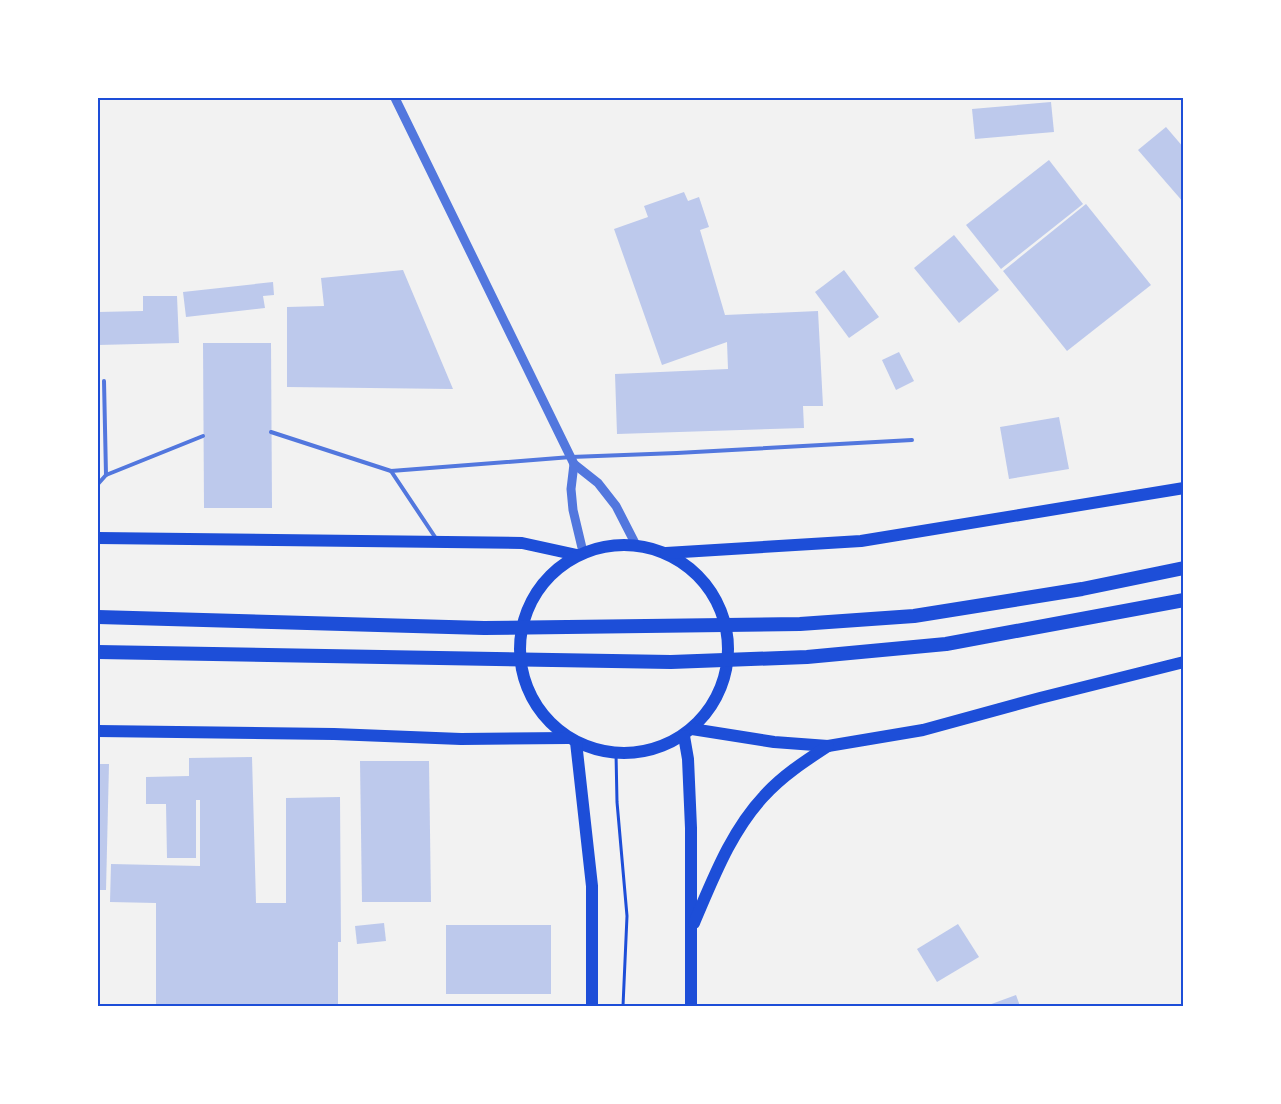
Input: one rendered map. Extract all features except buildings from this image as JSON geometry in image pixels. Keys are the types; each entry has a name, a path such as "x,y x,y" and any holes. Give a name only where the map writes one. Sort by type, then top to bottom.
{"highway":[{"path":"98,618 484,628 800,624 914,616 1082,589 1184,568"},
{"path":"98,652 671,662 807,657 946,644 1184,600"}],"main road":[{"path":"666,553 860,541 1184,488"},
{"path":"98,538 522,543 580,554"},
{"path":"636,545 666,553 687,566 708,587 721,607 729,647 724,680 717,698 706,715 688,732 659,749 631,754 602,752 572,740 552,725 536,705 525,682 520,659 520,636 526,613 536,592 551,574 580,554 599,547 636,545"},
{"path":"688,732 828,746 923,730 1184,662"},
{"path":"98,731 334,734 461,739 506,737 572,740"},
{"path":"688,732 692,928 691,1006"},
{"path":"572,740 592,886 592,1006"},
{"path":"692,928 718,868 751,812 782,778 828,746"}],"street":[{"path":"395,98 572,460 598,482 616,506 636,545"},
{"path":"572,460 571,489 580,554"}],"lane":[{"path":"104,381 106,475"},
{"path":"271,432 391,471 912,440"},
{"path":"98,484 106,475 203,436"},
{"path":"391,471 438,541"}],"path":[{"path":"616,753 617,802 627,916 623,1006"}]}
